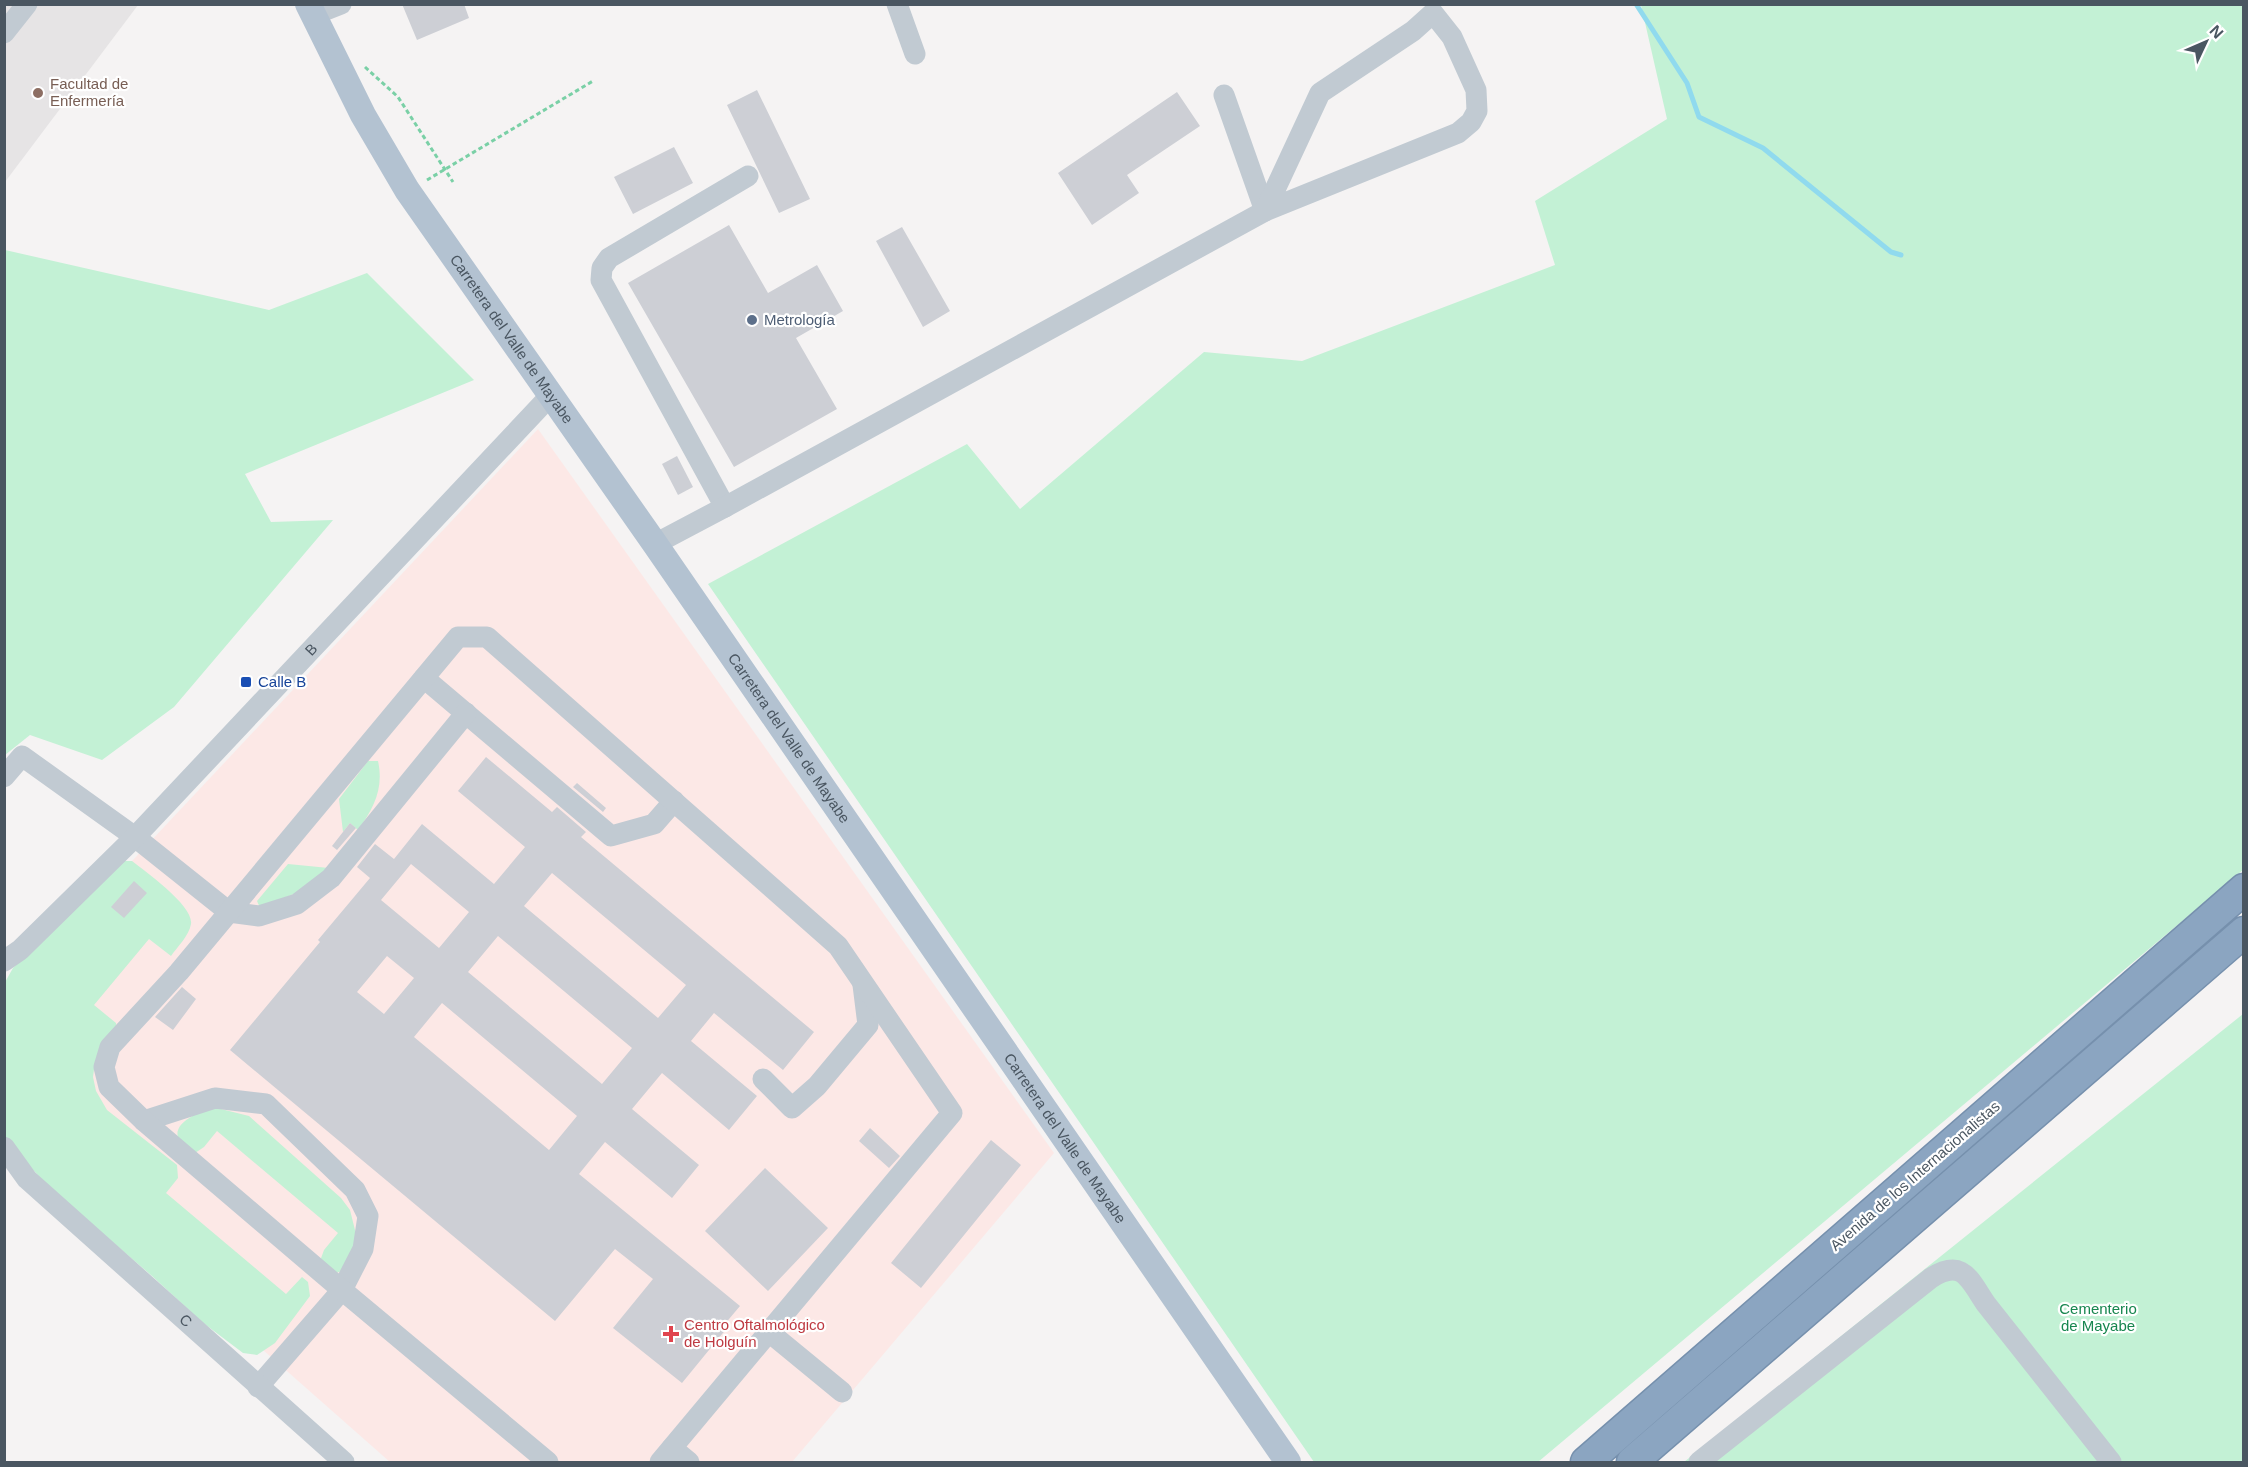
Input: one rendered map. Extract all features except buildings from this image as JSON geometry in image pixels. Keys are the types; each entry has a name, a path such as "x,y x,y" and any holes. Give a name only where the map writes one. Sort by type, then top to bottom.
{"highway":[{"name":"Avenida de los Internacionalistas","path":"1586,1462 2244,889"},
{"name":"Avenida de los Internacionalistas","path":"1632,1462 2244,932"}],"main road":[{"name":"Carretera del Valle de Mayabe","path":"310,10 363,115 407,190 655,543 1288,1462"}],"street":[{"path":"4,33 27,4"},
{"path":"310,10 341,4"},
{"path":"897,4 915,54"},
{"path":"655,543 1265,212 1458,133 1471,122 1477,111 1476,90 1452,37 1432,14 1413,31 1320,93 1265,212"},
{"path":"1224,94 1265,212"},
{"path":"725,507 601,280 602,268 609,258 748,176"},
{"name":"B","path":"4,978 12,956 135,837 550,396"},
{"path":"548,1462 144,1121 109,1087 104,1067 110,1047 179,972 458,637 487,637 838,946 952,1113 666,1455 689,1462"},
{"path":"424,678 611,836 654,824 674,801"},
{"path":"4,777 22,756 135,837 229,912 259,916 297,904 331,878 466,713"},
{"path":"763,1079 792,1108 817,1086 868,1025 863,982"},
{"path":"144,1121 215,1098 266,1104 355,1190 368,1216 363,1249 342,1290 258,1387"},
{"name":"C","path":"4,1148 27,1179 344,1462"},
{"name":"C","path":"4,1171 27,1179"},
{"path":"1699,1462 1931,1278 1946,1269 1953,1269 1968,1278 2111,1462"},
{"path":"769,1332 842,1392"}],"path":[{"path":"365,67 398,97 453,182"},
{"path":"407,190 446,170 594,81"}],"shaded area":[{"name":"Facultad de Enfermería","path":"5,5 138,5 5,182"},
{"path":"538,429 1054,1153 792,1462 390,1462 22,1137 4,1010 8,993"}],"green space":[{"path":"1641,5 2243,5 2243,870 1538,1462 1314,1462 708,584 967,444 1020,509 1204,352 1302,361 1555,265 1535,201 1667,119"},
{"path":"5,250 269,310 367,273 474,380 245,474 271,522 333,520 174,707 102,760 30,735 5,755"},
{"path":"368,761 378,761 379,789 369,814 358,830 350,823 343,832 339,799"},
{"path":"119,861 132,861 158,881 185,908 191,924 185,937 171,956 149,939 94,1005 116,1023 117,1032 95,1062 93,1077 96,1091 107,1110 177,1165 178,1178 166,1193 286,1294 302,1277 308,1282 310,1296 275,1343 257,1355 243,1353 202,1322 51,1189 5,1140 4,984 13,968"},
{"path":"288,864 329,868 308,888 260,908 257,901"},
{"name":"Cementerio de Mayabe","path":"2243,1014 2243,1462 1684,1462"},
{"path":"206,1109 221,1109 249,1116 341,1198 350,1210 357,1238 342,1271 336,1273 320,1261 324,1250 338,1233 217,1131 204,1147 195,1153 180,1142 177,1134 181,1124"}],"waterway":[{"path":"1636,4 1687,83 1699,117 1763,148 1891,252 1901,255"}],"place":[{"name":"Facultad de Enfermería","path":"38,93"},
{"name":"Metrología","path":"752,320"},
{"name":"Calle B","path":"246,682"},
{"name":"Centro Oftalmológico de Holguín","path":"671,1334"}]}
